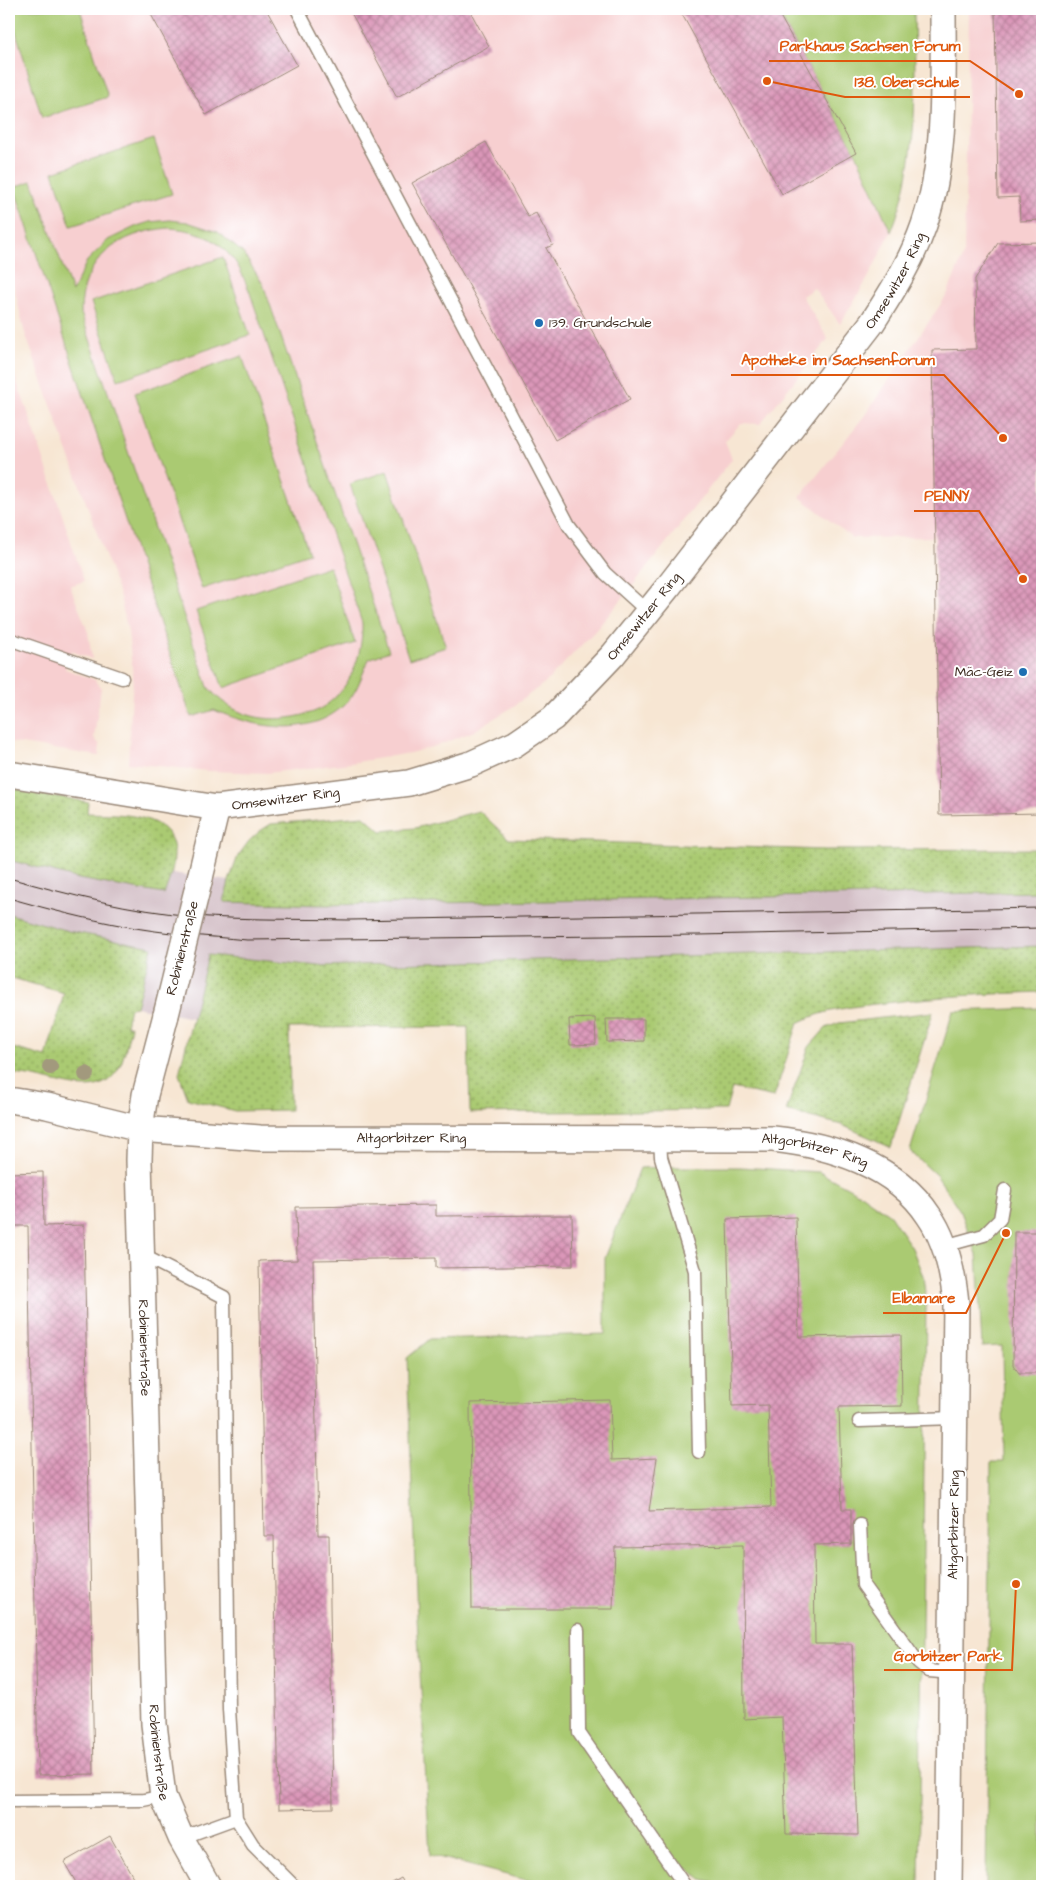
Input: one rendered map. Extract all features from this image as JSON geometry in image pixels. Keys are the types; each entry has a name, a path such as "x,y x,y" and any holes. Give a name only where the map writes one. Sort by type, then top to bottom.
{"street":[{"name":"Omsewitzer Ring","path":"9,774 217,808 409,783 471,764 515,744 553,718 613,655 648,612 872,323 900,279 924,225 935,178 942,115 943,9"},
{"name":"Robinienstraße","path":"208,1886 180,1838 163,1796 154,1724 140,1129 144,1095 166,1015 217,808"},
{"name":"Altgorbitzer Ring","path":"9,1100 47,1106 140,1129 260,1138 773,1140 825,1147 886,1174 908,1192 930,1216 944,1246 954,1283 956,1303 949,1886"}],"lane":[{"path":"297,9 570,524 605,573 648,612"},
{"path":"9,639 122,678"},
{"path":"660,1140 661,1157 695,1271 699,1452"},
{"path":"944,1246 984,1235 1000,1219 1006,1190"},
{"path":"142,1255 224,1297 229,1709 236,1818 254,1845 294,1886"},
{"path":"859,1421 956,1418"},
{"path":"860,1525 863,1586 918,1662 928,1671 952,1673"},
{"path":"578,1630 579,1733 685,1886"},
{"path":"9,1801 144,1800 163,1796"},
{"path":"180,1838 236,1818"}],"shaded area":[{"path":"9,9 776,9 856,153 891,232 868,278 840,324 814,288 802,296 828,339 760,424 741,423 725,441 732,459 594,632 547,681 511,708 474,731 439,745 410,753 351,763 267,773 209,771 128,763 133,676 128,631 120,597 24,330 9,265"},
{"path":"969,9 1042,9 1042,813 939,815 934,537 852,538 800,497 865,415 947,295 964,253"},
{"path":"9,360 84,581 70,586 88,632 92,659 71,651 65,669 95,680 101,688 94,738 100,745 99,756 9,742"},
{"path":"9,860 79,879 164,893 172,873 229,881 224,902 324,905 1042,892 1042,946 319,966 208,955 193,1018 136,1007 152,947 68,931 9,914"}],"green space":[{"path":"9,9 80,9 108,97 42,118"},
{"path":"776,9 914,9 914,122 907,178 891,232 856,153"},
{"path":"154,139 172,194 71,226 53,172"},
{"path":"32,181 72,292 87,261 108,240 137,226 150,222 170,220 187,222 218,232 243,253 263,284 389,651 369,659 352,697 334,713 318,721 301,726 283,727 248,722 214,710 191,717 14,187","holes":["169,228 188,230 211,239 225,250 235,261 242,273 362,623 360,647 348,681 333,700 320,709 305,715 269,719 247,714 226,704 208,687 81,313 83,294 88,278 96,263 106,252 119,242 134,235"]},
{"path":"223,257 250,335 118,380 91,302"},
{"path":"242,356 309,553 202,589 135,393"},
{"path":"387,471 446,647 409,659 350,484"},
{"path":"329,566 355,643 223,688 196,611"},
{"path":"9,788 88,802 87,813 129,815 156,823 171,838 174,848 172,870 164,894 79,879 9,860"},
{"path":"479,811 509,839 824,850 1042,849 1042,892 324,905 224,902 238,856 249,841 271,824 364,816 381,831 415,828"},
{"path":"9,914 68,931 152,947 136,1007 130,1008 126,1025 131,1027 122,1061 116,1073 108,1081 88,1087 9,1073 9,1047 46,1057 64,993 9,977"},
{"path":"1042,946 1042,992 944,997 863,1005 819,1014 798,1023 774,1097 732,1088 726,1110 470,1113 468,1027 289,1028 290,1110 235,1111 188,1099 179,1074 208,955 319,966"},
{"path":"1042,1008 1042,1886 986,1886 991,1462 1004,1462 1002,1346 982,1347 977,1254 961,1212 937,1176 910,1151 953,1011"},
{"path":"933,1012 891,1147 842,1125 786,1111 809,1047 826,1028 839,1023"},
{"path":"740,1167 819,1172 862,1195 890,1215 912,1248 923,1276 926,1301 919,1886 753,1886 718,1884 701,1880 687,1867 671,1886 568,1886 526,1880 430,1855 417,1617 407,1358 430,1339 605,1334 605,1258 640,1168"}],"building":[{"path":"148,9 266,9 297,65 206,115"},
{"path":"349,9 469,9 489,46 397,97"},
{"path":"679,9 776,9 856,153 782,194"},
{"path":"995,9 1042,9 1042,220 1020,221 1019,197 998,198"},
{"name":"139. Grundschule","path":"486,142 528,217 536,213 553,245 546,248 630,399 555,440 412,183"},
{"path":"1042,242 1042,813 939,815 932,350 976,349 975,279 998,243"},
{"path":"595,1018 596,1044 570,1045 569,1019"},
{"path":"606,1019 644,1019 644,1041 607,1042"},
{"path":"43,1172 44,1226 84,1225 94,1774 38,1775 28,1226 9,1226 9,1173"},
{"path":"436,1205 436,1216 572,1215 573,1266 436,1268 436,1258 313,1260 318,1535 329,1535 333,1808 279,1809 274,1536 264,1536 259,1261 297,1260 296,1207"},
{"path":"796,1217 799,1337 901,1335 902,1406 839,1407 842,1509 851,1509 851,1544 814,1545 815,1644 852,1644 858,1835 786,1834 782,1717 744,1719 743,1545 615,1547 613,1609 472,1609 470,1403 610,1400 612,1460 657,1458 649,1511 771,1507 768,1405 732,1406 727,1219"},
{"path":"1014,1232 1042,1232 1042,1373 1019,1373 1013,1365"},
{"path":"110,1836 138,1886 78,1886 64,1862"},
{"path":"401,1878 406,1886 387,1886"}],"tram line":[{"path":"9,878 78,896 170,914 252,919 350,920 1042,908"},
{"path":"9,898 81,917 140,929 247,940 698,935 1042,928"}],"place":[{"name":"138. Oberschule","path":"767,81"},
{"name":"Parkhaus Sachsen Forum","path":"1019,94"},
{"name":"139. Grundschule","path":"539,323"},
{"name":"Apotheke im Sachsenforum","path":"1003,438"},
{"name":"PENNY","path":"1023,579"},
{"name":"Mäc-Geiz","path":"1023,672"},
{"name":"Elbamare","path":"1006,1233"},
{"name":"Gorbitzer Park","path":"1016,1584"}]}
